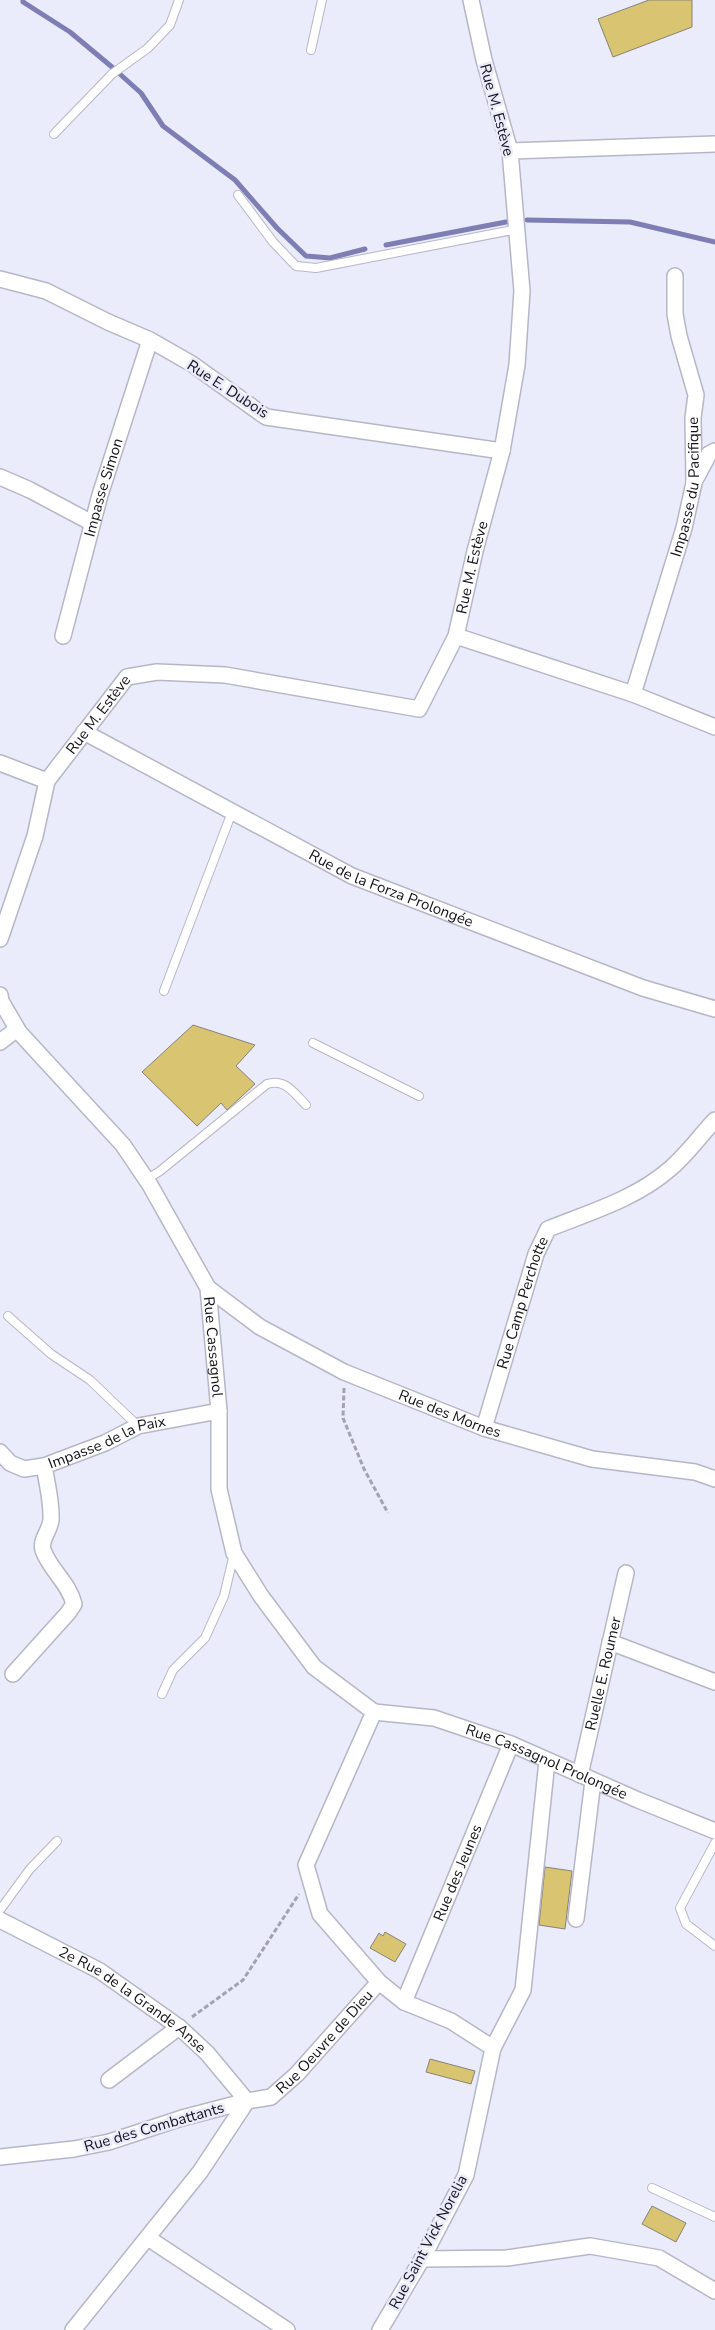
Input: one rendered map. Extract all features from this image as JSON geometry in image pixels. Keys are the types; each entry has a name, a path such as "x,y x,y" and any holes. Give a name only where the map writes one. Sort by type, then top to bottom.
{"street":[{"name":"Rue M. Estève","path":"47,781 127,677 157,672 225,675 419,709 456,636 475,551 502,450 518,365 522,291 510,151 484,60 471,0"},
{"path":"510,151 715,144"},
{"name":"Impasse du Pacifique","path":"633,694 684,528 694,483 693,418 696,395 679,336 675,314 675,276"},
{"name":"Rue E. Dubois","path":"0,279 46,291 108,322 150,340 192,364 266,417 502,450"},
{"name":"Impasse Simon","path":"63,636 92,523 150,340"},
{"path":"694,483 710,454 715,451"},
{"path":"0,478 30,490 92,523"},
{"path":"456,636 633,694 715,727"},
{"name":"Rue de la Forza Prolongée","path":"84,732 352,876 643,988 715,1009"},
{"path":"0,763 47,781 35,836 6,897 0,939"},
{"name":"Rue Cassagnol","path":"0,995 1,1001 17,1029 123,1145 146,1180 208,1288 219,1411 219,1489 234,1553 261,1596 314,1667 374,1712"},
{"path":"0,1042 17,1029"},
{"name":"Rue Camp Perchotte","path":"484,1428 536,1254 548,1230 604,1208 633,1193 670,1169 715,1120"},
{"name":"Rue des Mornes","path":"208,1288 260,1327 344,1372 484,1428 592,1459 695,1472 715,1479"},
{"name":"Impasse de la Paix","path":"0,1452 10,1463 24,1469 44,1466 105,1443 138,1426 219,1411"},
{"path":"13,1674 74,1604 71,1592 48,1561 43,1549 42,1542 49,1530 51,1520 44,1466"},
{"name":"Ruelle E. Roumer","path":"576,1918 587,1778 610,1642 626,1573"},
{"path":"610,1642 715,1682"},
{"name":"Rue Cassagnol Prolongée","path":"374,1712 434,1718 511,1744 547,1761 715,1831"},
{"name":"Rue Oeuvre de Dieu","path":"248,2101 271,2097 297,2074 379,1982 320,1914 306,1865 374,1712"},
{"name":"Rue des Jeunes","path":"404,2002 511,1744"},
{"name":"Rue Saint Vick Norelia","path":"380,2330 422,2259 466,2176 494,2048 523,1990 547,1761"},
{"name":"2e Rue de la Grande Anse","path":"0,1920 100,1971 179,2026 207,2053 248,2101"},
{"path":"379,1982 404,2002 451,2021 494,2048"},
{"path":"109,2080 179,2026"},
{"path":"73,2330 200,2172 248,2101"},
{"name":"Rue des Combattants","path":"0,2157 74,2149 109,2142 182,2118 248,2101"},
{"path":"148,2238 287,2330"},
{"path":"422,2259 507,2258 590,2246 659,2258 715,2291"}],"lane":[{"path":"54,134 112,74 148,48 170,25 178,0"},
{"path":"311,50 322,0"},
{"path":"238,194 273,242 296,266 316,268 518,229"},
{"path":"164,991 232,812"},
{"path":"313,1043 420,1096"},
{"path":"146,1180 160,1171 267,1084 276,1081 285,1084 306,1105"},
{"path":"8,1316 51,1354 90,1380 138,1426"},
{"path":"162,1694 173,1670 204,1638 224,1596 234,1553"},
{"path":"0,1910 30,1869 57,1841"},
{"path":"715,1843 680,1908 686,1924 715,1946"},
{"path":"652,2188 715,2217"}],"path":[{"path":"344,1372 342,1418 364,1469 388,1513"},
{"path":"179,2026 243,1980 310,1878"}],"building":[{"path":"649,0 692,0 692,27 613,57 598,19"},
{"path":"193,1025 255,1045 236,1066 255,1084 227,1110 221,1103 197,1126 142,1072"},
{"path":"545,1867 572,1871 565,1929 539,1925"},
{"path":"385,1932 406,1944 395,1962 370,1948 379,1933 383,1936"},
{"path":"430,2059 475,2071 471,2084 426,2072"},
{"path":"652,2206 686,2223 676,2242 642,2224"}],"waterway":[{"path":"23,0 23,2 70,32 141,93 163,126 235,180 277,228 306,256 330,258 365,249"},
{"path":"527,220 630,222 715,242"},
{"path":"386,245 506,222"}]}
